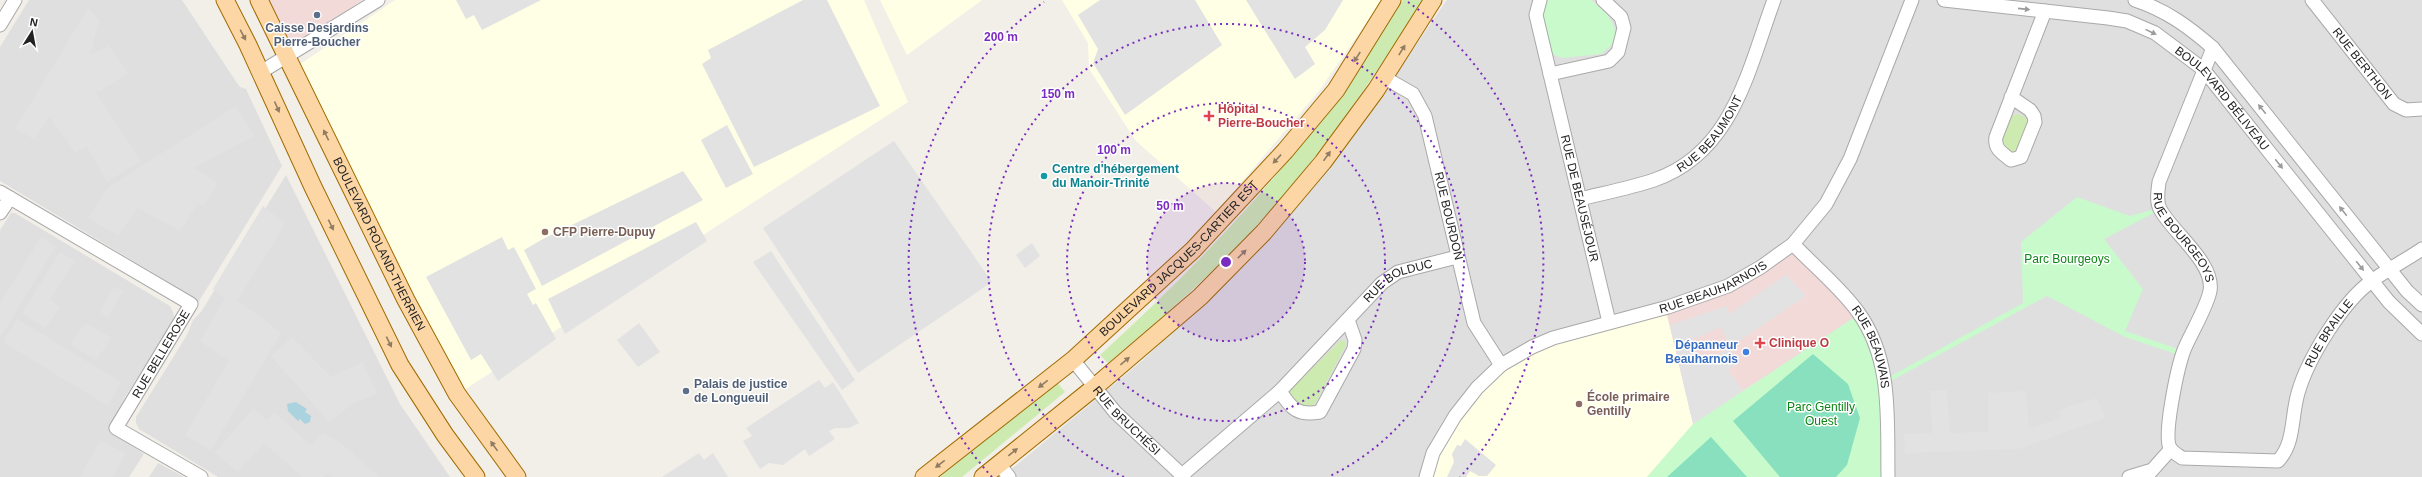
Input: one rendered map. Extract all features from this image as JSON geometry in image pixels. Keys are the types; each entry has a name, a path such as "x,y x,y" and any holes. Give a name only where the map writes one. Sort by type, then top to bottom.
{"main road":[{"path":"225,0 261,72 313,187 400,365 445,435 476,477"},
{"name":"BOULEVARD ROLAND-THERRIEN","path":"259,0 288,56 406,300 457,394 517,477"},
{"name":"BOULEVARD JACQUES-CARTIER EST","path":"924,477 1074,360 1193,250 1285,151 1336,90 1392,0"},
{"path":"983,477 1004,471 1096,386 1200,297 1264,232 1323,162 1385,78 1433,0"}],"street":[{"path":"0,25 15,0"},
{"path":"261,72 378,0"},
{"name":"RUE DE BEAUSÉJOUR","path":"1540,0 1536,15 1609,322"},
{"path":"1550,74 1609,61 1618,52 1624,28 1621,17 1603,0"},
{"name":"RUE BEAUMONT","path":"1580,199 1655,180 1693,159 1713,141 1737,99 1774,0"},
{"name":"RUE BEAUHARNOIS","path":"1426,477 1433,453 1455,416 1477,388 1501,365 1532,347 1553,338 1668,307 1728,286 1761,267 1793,244 1826,204 1850,159 1912,0"},
{"name":"BOULEVARD BÉLIVEAU","path":"1944,0 2127,21 2155,33 2203,69 2389,302 2422,334"},
{"name":"BOULEVARD BÉLIVEAU","path":"2136,0 2154,6 2188,26 2213,48 2407,291 2422,305"},
{"name":"RUE BERTHON","path":"2312,0 2394,104 2406,110 2422,109"},
{"path":"2012,97 2045,11"},
{"name":"RUE BOURGEOYS","path":"2171,449 2168,440 2173,390 2184,351 2210,291 2209,277 2203,264 2160,209 2158,192 2159,182 2203,69 2213,48"},
{"name":"RUE BOURDON","path":"1385,78 1413,94 1425,116 1457,257 1474,323 1501,365"},
{"path":"0,213 5,195"},
{"name":"RUE BELLEROSE","path":"5,195 191,304 116,428 201,477"},
{"name":"RUE BEAUVAIS","path":"1793,244 1858,311 1879,354 1885,378 1888,477"},
{"name":"RUE BRAILLE","path":"2171,449 2182,458 2278,461 2287,451 2298,394 2308,366 2346,308 2372,280 2391,270 2422,249"},
{"name":"RUE BOLDUC","path":"1183,476 1280,391 1382,283 1398,272 1457,257"},
{"path":"1280,391 1289,406 1305,414 1320,412 1354,349 1355,340 1348,320"},
{"name":"RUE BRUCHÉSI","path":"1074,360 1115,412 1183,476"},
{"path":"2129,477 2148,474 2171,449"}],"shaded area":[{"path":"29,0 182,0 240,87 246,89 282,166 196,306 185,292 0,181 0,47"},
{"path":"267,0 362,0 292,49"},
{"name":"CFP Pierre-Dupuy","path":"395,0 864,0 908,102 464,390 296,67"},
{"path":"456,0 541,0 482,30 474,15 466,19"},
{"path":"803,0 827,0 880,106 754,167 702,64 711,58 708,50"},
{"path":"880,0 982,0 907,55"},
{"name":"Hôpital Pierre-Boucher","path":"1062,0 1382,0 1319,91 1216,212 1136,141 1089,69 1088,43"},
{"path":"1100,0 1195,0 1222,45 1125,115 1093,63 1098,49 1078,15"},
{"path":"1246,0 1343,0 1325,30 1305,47 1315,64 1295,79"},
{"path":"1447,0 1549,0 1545,3 1610,17 1591,0 2422,0 2422,477 1885,477 1666,312 1428,477 1002,477 1142,361 1204,302 1343,151"},
{"path":"88,8 99,20 90,55 109,46 128,73 96,93 141,161 107,182 87,147 75,152 49,117 34,139 15,129"},
{"path":"236,106 254,136 194,168 218,183 204,206 198,203 180,231 138,208 118,235 88,218 107,188"},
{"path":"727,125 753,174 726,188 701,140"},
{"path":"894,141 992,282 858,373 763,228"},
{"path":"683,171 703,200 542,286 524,250 543,239"},
{"path":"286,175 400,404 450,477 218,477 139,429 136,423 136,417 187,335 193,320 201,312"},
{"path":"263,206 285,224 237,301 281,333 211,450 185,435 229,361 200,341 225,298 213,289"},
{"path":"11,213 15,213 170,306 173,312 174,317 171,325 125,397 119,410 116,423 122,438 144,454 129,477 0,477 0,230"},
{"path":"696,222 707,241 565,334 548,299"},
{"path":"41,237 56,246 0,338 0,303"},
{"path":"502,237 508,250 514,247 536,289 527,294 533,305 536,303 556,339 498,381 481,354 471,360 426,277"},
{"path":"1032,243 1040,256 1025,268 1016,255"},
{"path":"1792,248 1858,315 1693,424 1666,312"},
{"path":"771,251 855,380 842,390 753,262"},
{"path":"60,252 75,261 50,299 60,307 45,328 22,313"},
{"path":"1786,275 1806,296 1730,347 1721,327 1687,342 1697,364 1730,349 1739,363 1728,370 1743,391 1693,424 1670,325 1726,306 1729,314"},
{"path":"114,287 123,291 108,317 100,312"},
{"name":"École primaire Gentilly","path":"1666,311 1693,424 1647,477 1428,477 1435,454 1479,390 1509,364 1563,339"},
{"path":"17,319 121,382 108,406 3,342"},
{"path":"86,323 112,338 96,360 70,344"},
{"path":"639,323 660,352 638,367 617,340"},
{"path":"292,337 331,377 363,362 377,394 352,404 329,422 271,356"},
{"path":"819,380 825,388 833,382 859,423 849,428 835,428 829,431 835,439 809,456 805,449 783,465 769,463 760,469 743,441 752,436 746,428"},
{"path":"1947,390 1950,433 1988,432 1988,393 2026,391 2029,429 2060,418 2059,410 2097,398 2105,418 2019,449 1905,453 1904,434 1932,433 1930,391"},
{"path":"253,408 267,420 275,413 311,445 323,433 337,440 380,477 333,477 327,473 323,477 303,477 264,443 238,472 215,453"},
{"path":"1465,439 1496,465 1487,476 1479,476 1470,471 1466,477 1447,477 1454,462 1452,454 1457,445 1461,446"},
{"path":"100,441 126,453 112,477 80,477"},
{"path":"699,453 704,460 713,453 728,477 662,477"},
{"path":"158,463 184,477 149,477"}],"green space":[{"path":"1403,0 1423,0 1362,93 1318,153 1271,210 1230,254 1108,363 1100,355 1194,265 1282,169 1354,76"},
{"path":"1549,0 1591,0 1606,13 1612,23 1615,42 1601,54 1562,58 1550,53 1541,18 1544,5"},
{"path":"2018,114 2025,117 2028,124 2019,149 2012,153 2003,149 2002,141 2012,116"},
{"name":"Parc Bourgeoys","path":"2077,197 2130,216 2152,210 2154,213 2104,239 2143,289 2125,331 2178,349 2176,354 2125,337 2047,296 1891,381 1891,376 2023,303 2021,242"},
{"name":"Parc Gentilly Ouest","path":"1858,315 1877,355 1885,477 1647,477 1693,424"},
{"path":"1341,340 1345,341 1345,347 1312,409 1300,408 1286,394"},
{"path":"1813,354 1848,384 1860,418 1847,465 1836,477 1780,477 1733,421"},
{"path":"1056,381 1065,392 962,477 940,477"},
{"path":"1711,437 1747,477 1667,477"}],"water":[{"path":"296,402 307,409 305,412 311,416 310,422 305,424 300,419 298,421 288,411 287,404"}],"place":[{"name":"Caisse Desjardins Pierre-Boucher","path":"317,15"},
{"name":"Hôpital Pierre-Boucher","path":"1209,116"},
{"name":"Centre d'hébergement du Manoir-Trinité","path":"1044,176"},
{"name":"CFP Pierre-Dupuy","path":"545,232"},
{"name":"Clinique O","path":"1760,343"},
{"name":"Dépanneur Beauharnois","path":"1746,352"},
{"name":"Palais de justice de Longueuil","path":"686,391"},
{"name":"École primaire Gentilly","path":"1579,404"}]}
